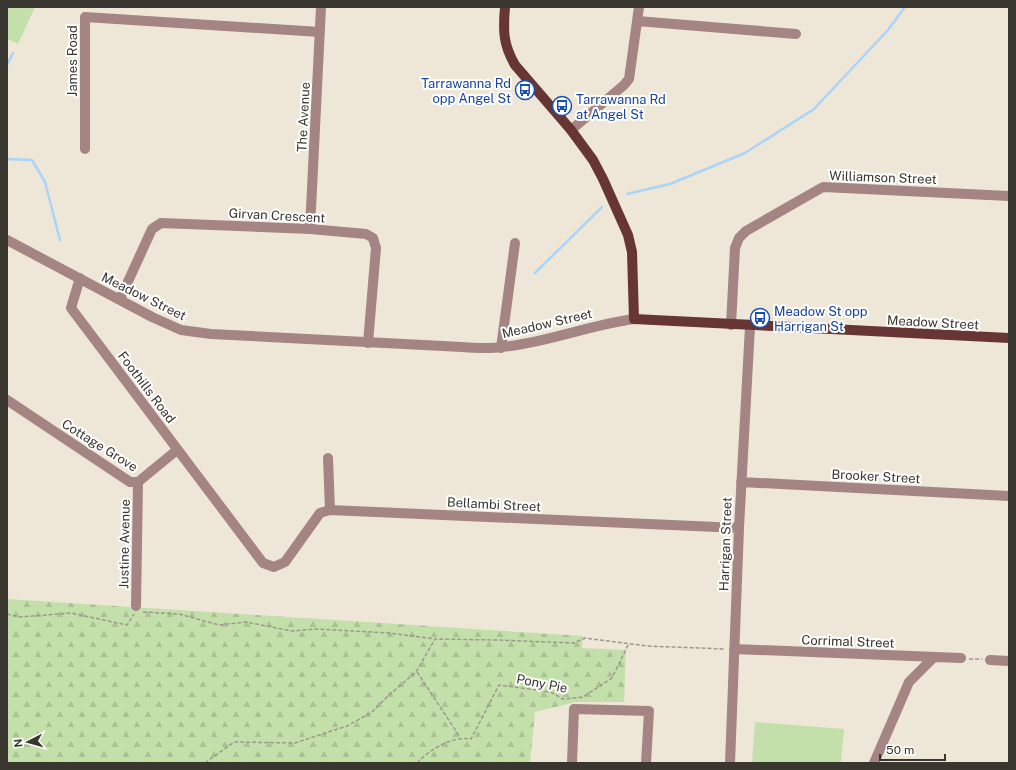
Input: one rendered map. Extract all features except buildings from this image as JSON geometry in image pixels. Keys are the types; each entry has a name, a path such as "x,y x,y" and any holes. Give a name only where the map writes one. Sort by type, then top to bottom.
{"main road":[{"path":"506,7 504,34 509,54 515,65 571,130 594,160 628,235 632,252 634,319"},
{"name":"Meadow Street","path":"634,319 1009,338"}],"street":[{"name":"The Avenue","path":"310,229 321,7"},
{"path":"571,130 624,85 629,79 639,7"},
{"name":"James Road","path":"85,150 85,16 320,32"},
{"path":"637,21 796,34"},
{"name":"Williamson Street","path":"731,325 736,248 739,238 746,231 823,187 1009,196"},
{"name":"Girvan Crescent","path":"120,300 152,229 161,223 310,229 366,234 373,238 376,248 368,343"},
{"path":"7,240 80,278"},
{"path":"501,348 515,243"},
{"name":"Meadow Street","path":"80,278 120,300 181,330 211,334 368,343 501,348 529,343 598,325 634,319"},
{"name":"Foothills Road","path":"80,278 71,308 263,563 274,567 285,562 320,513 330,510"},
{"name":"Harrigan Street","path":"730,763 741,482 750,326"},
{"name":"Cottage Grove","path":"7,400 130,482 138,482 177,450"},
{"path":"328,458 330,510"},
{"name":"Justine Avenue","path":"136,606 138,482"},
{"name":"Brooker Street","path":"741,482 1009,496"},
{"name":"Bellambi Street","path":"330,510 739,528"},
{"name":"Corrimal Street","path":"734,649 961,658"},
{"path":"874,763 909,682 934,657"},
{"path":"990,660 1009,661"},
{"path":"572,763 574,710 649,711 646,763"}],"path":[{"path":"7,614 20,617 71,613 127,625 136,611 179,614 219,625 246,622 292,632 316,629 389,633 435,639 574,643 585,638 629,642 647,646 734,649"},
{"path":"205,763 234,742 295,743 347,726 372,712 416,672 435,639"},
{"name":"Pony Pie","path":"417,763 444,743 460,737 471,739 499,685 551,692 564,699 583,697 612,678 629,642"},
{"path":"961,658 990,660"},
{"path":"416,672 460,737"}],"green space":[{"path":"7,7 35,7 18,44 7,39"},
{"path":"7,599 583,636 582,648 626,650 624,702 576,702 535,712 530,763 7,763"},
{"path":"755,722 844,729 841,763 752,763"}],"waterway":[{"path":"627,194 670,184 745,153 814,109 888,30 905,7"},
{"path":"7,65 13,53"},
{"path":"7,159 32,160 45,182 60,240"},
{"path":"535,273 602,207"}],"place":[{"name":"Tarrawanna Rd opp Angel St","path":"525,90"},
{"name":"Tarrawanna Rd at Angel St","path":"562,106"},
{"name":"Meadow St opp Harrigan St","path":"760,318"}]}
